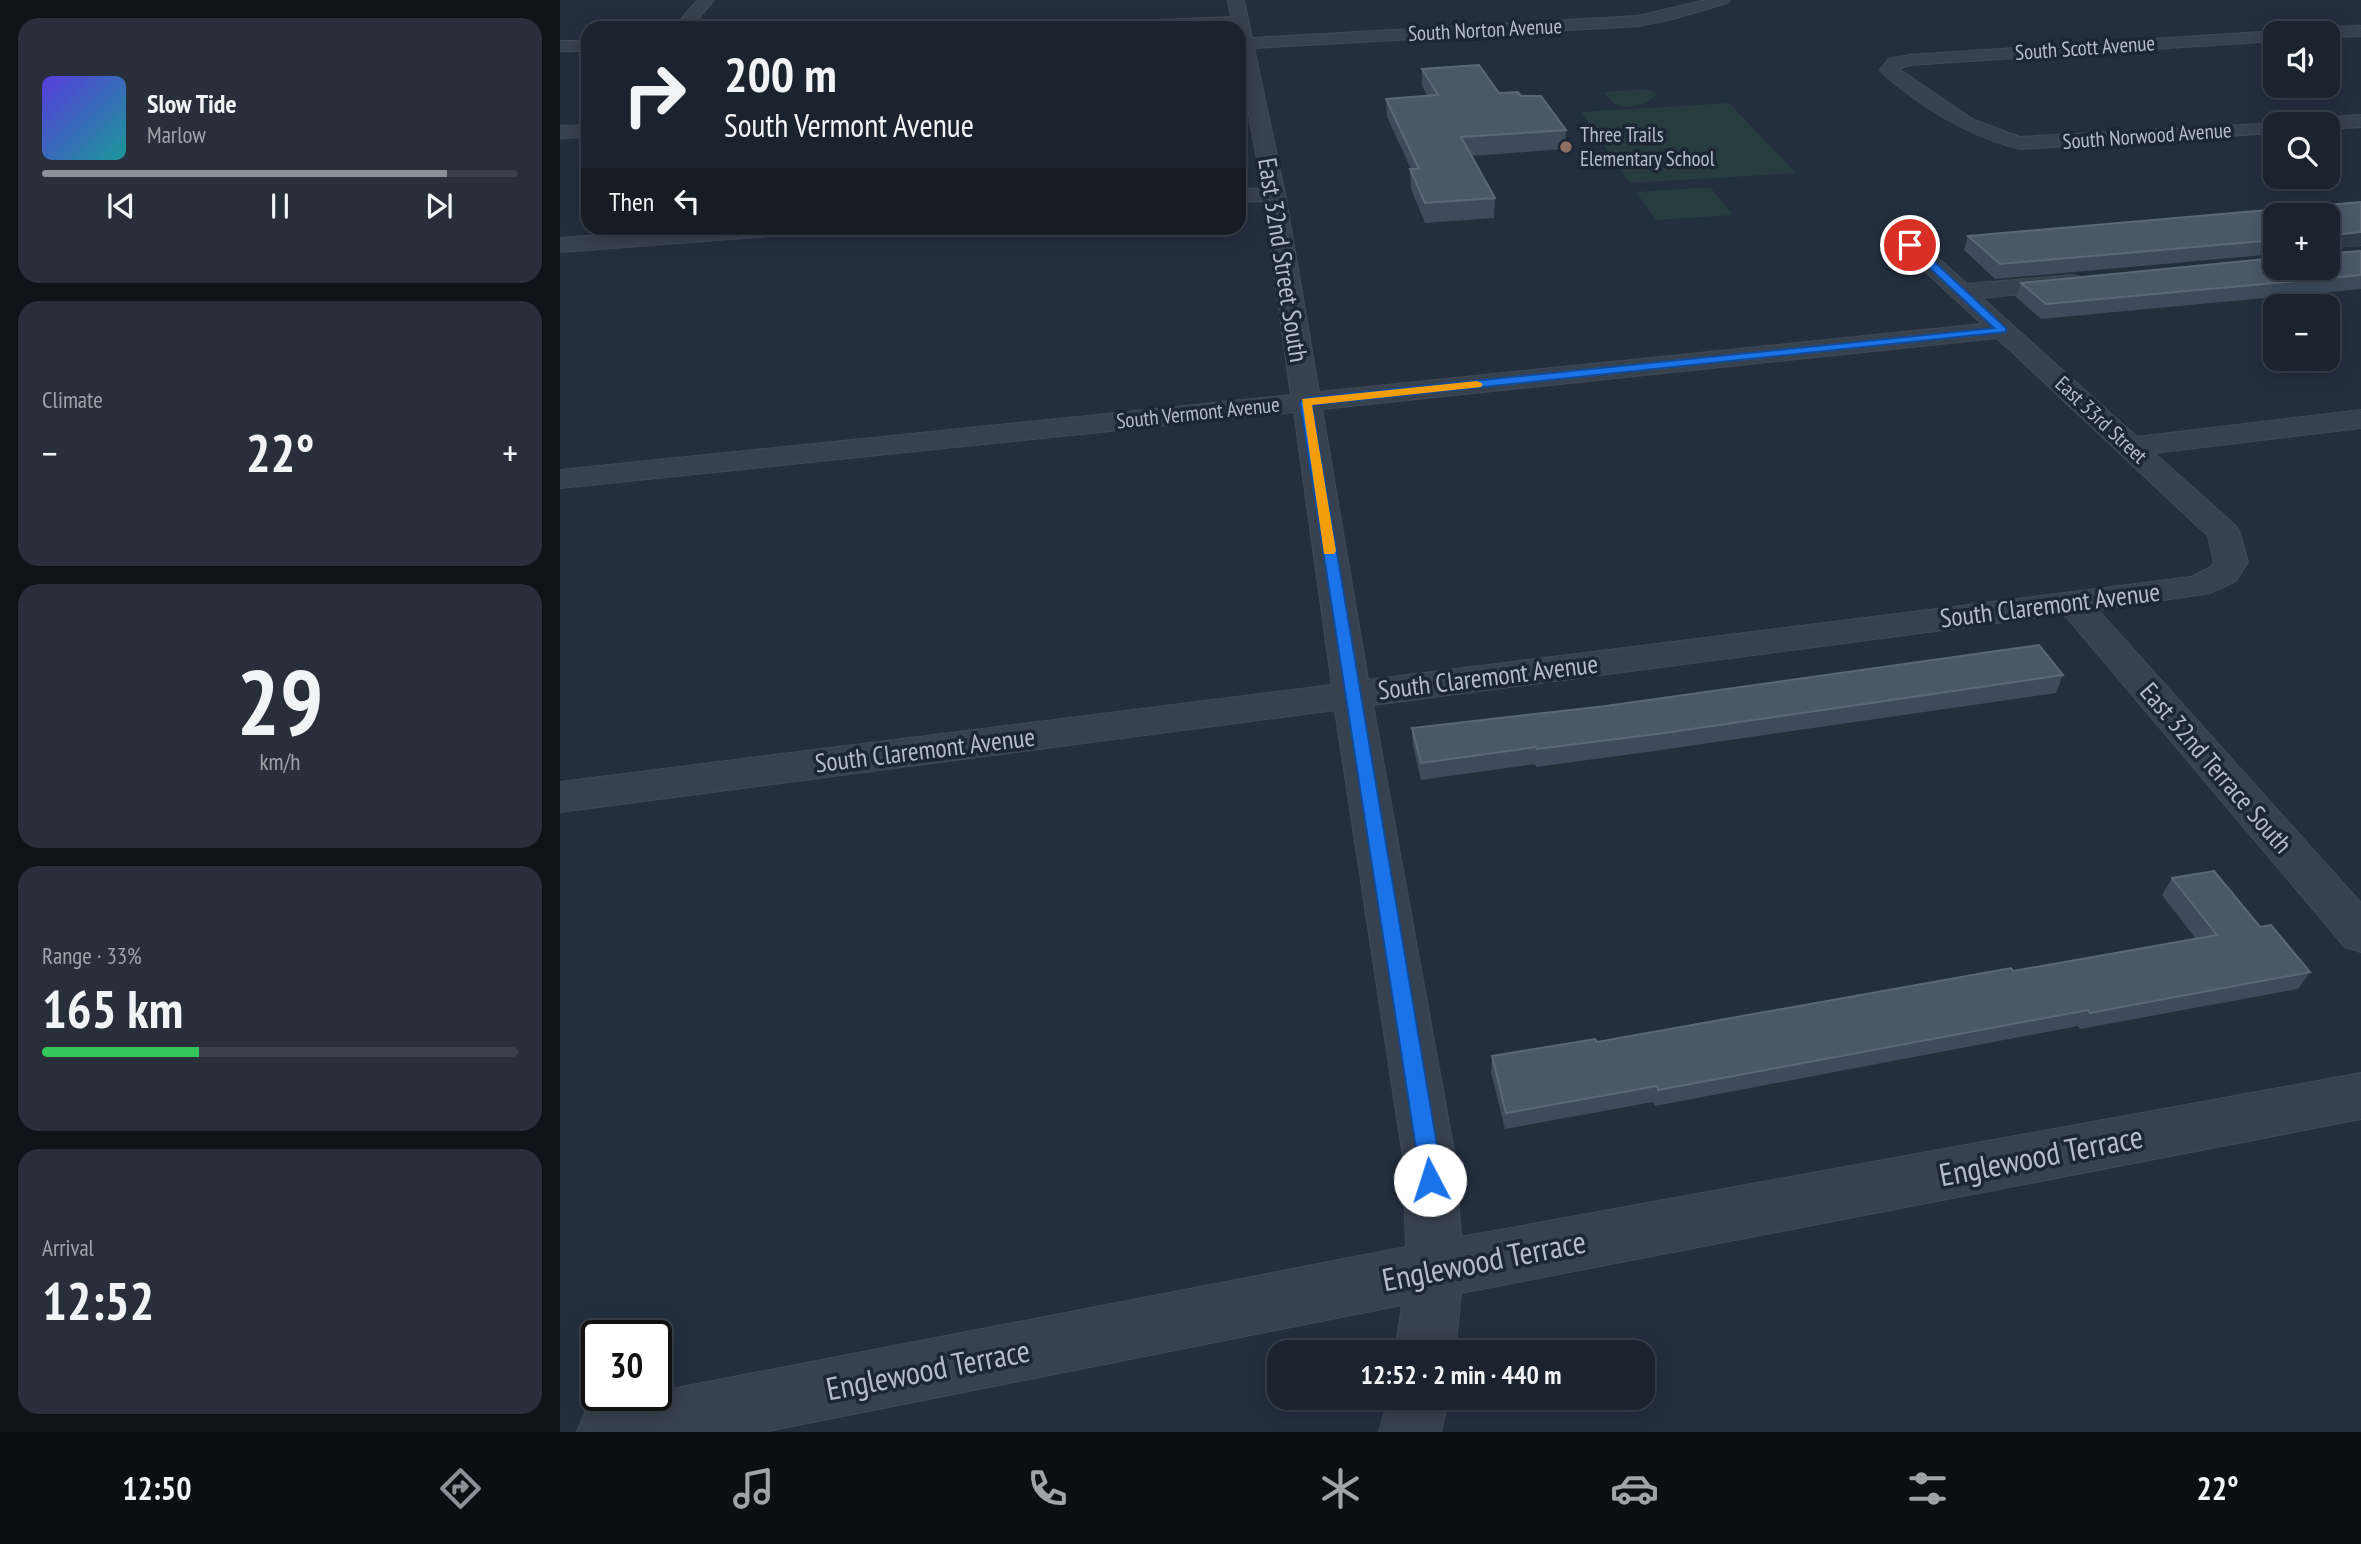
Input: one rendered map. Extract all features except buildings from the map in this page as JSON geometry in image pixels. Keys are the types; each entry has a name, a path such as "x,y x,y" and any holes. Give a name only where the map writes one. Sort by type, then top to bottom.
{"street":[{"path":"687,21 706,0"},
{"name":"South Norton Avenue","path":"1240,21 1638,21 1667,16 1722,0"},
{"path":"2340,32 2361,31"},
{"name":"South Scott Avenue","path":"2020,143 1978,129 1928,100 1889,70 1895,63 2263,37"},
{"path":"560,47 581,46"},
{"name":"East 32nd Street South","path":"1246,86 1256,195 1306,402 1429,1157 1435,1270 1427,1340"},
{"path":"2340,122 2361,121"},
{"name":"South Norwood Avenue","path":"2020,143 2263,128"},
{"path":"560,132 581,131"},
{"path":"560,245 691,235"},
{"name":"East 33rd Street","path":"1910,245 2224,533 2229,554"},
{"path":"1962,292 2098,280"},
{"name":"South Vermont Avenue","path":"560,479 2003,330"},
{"path":"2130,447 2361,419"},
{"name":"South Claremont Avenue","path":"560,797 2198,586 2224,574 2231,562 2229,554"},
{"name":"East 32nd Terrace South","path":"2072,602 2361,934"},
{"name":"Englewood Terrace","path":"608,1432 1435,1270 2361,1096"},
{"path":"1410,1432 1416,1410"}],"green space":[{"path":"1645,89 1655,92 1656,95 1631,107 1614,104 1604,92"},
{"path":"1729,103 1796,173 1630,183 1581,112"},
{"path":"1710,187 1733,215 1656,220 1636,192"}],"slow traffic":[{"path":"1329,551 1306,402 1477,384"}],"place":[{"name":"Three Trails Elementary School","path":"1566,147"}],"route":[{"path":"1430,1180 1429,1157 1306,402 2003,330 1910,245"}]}
